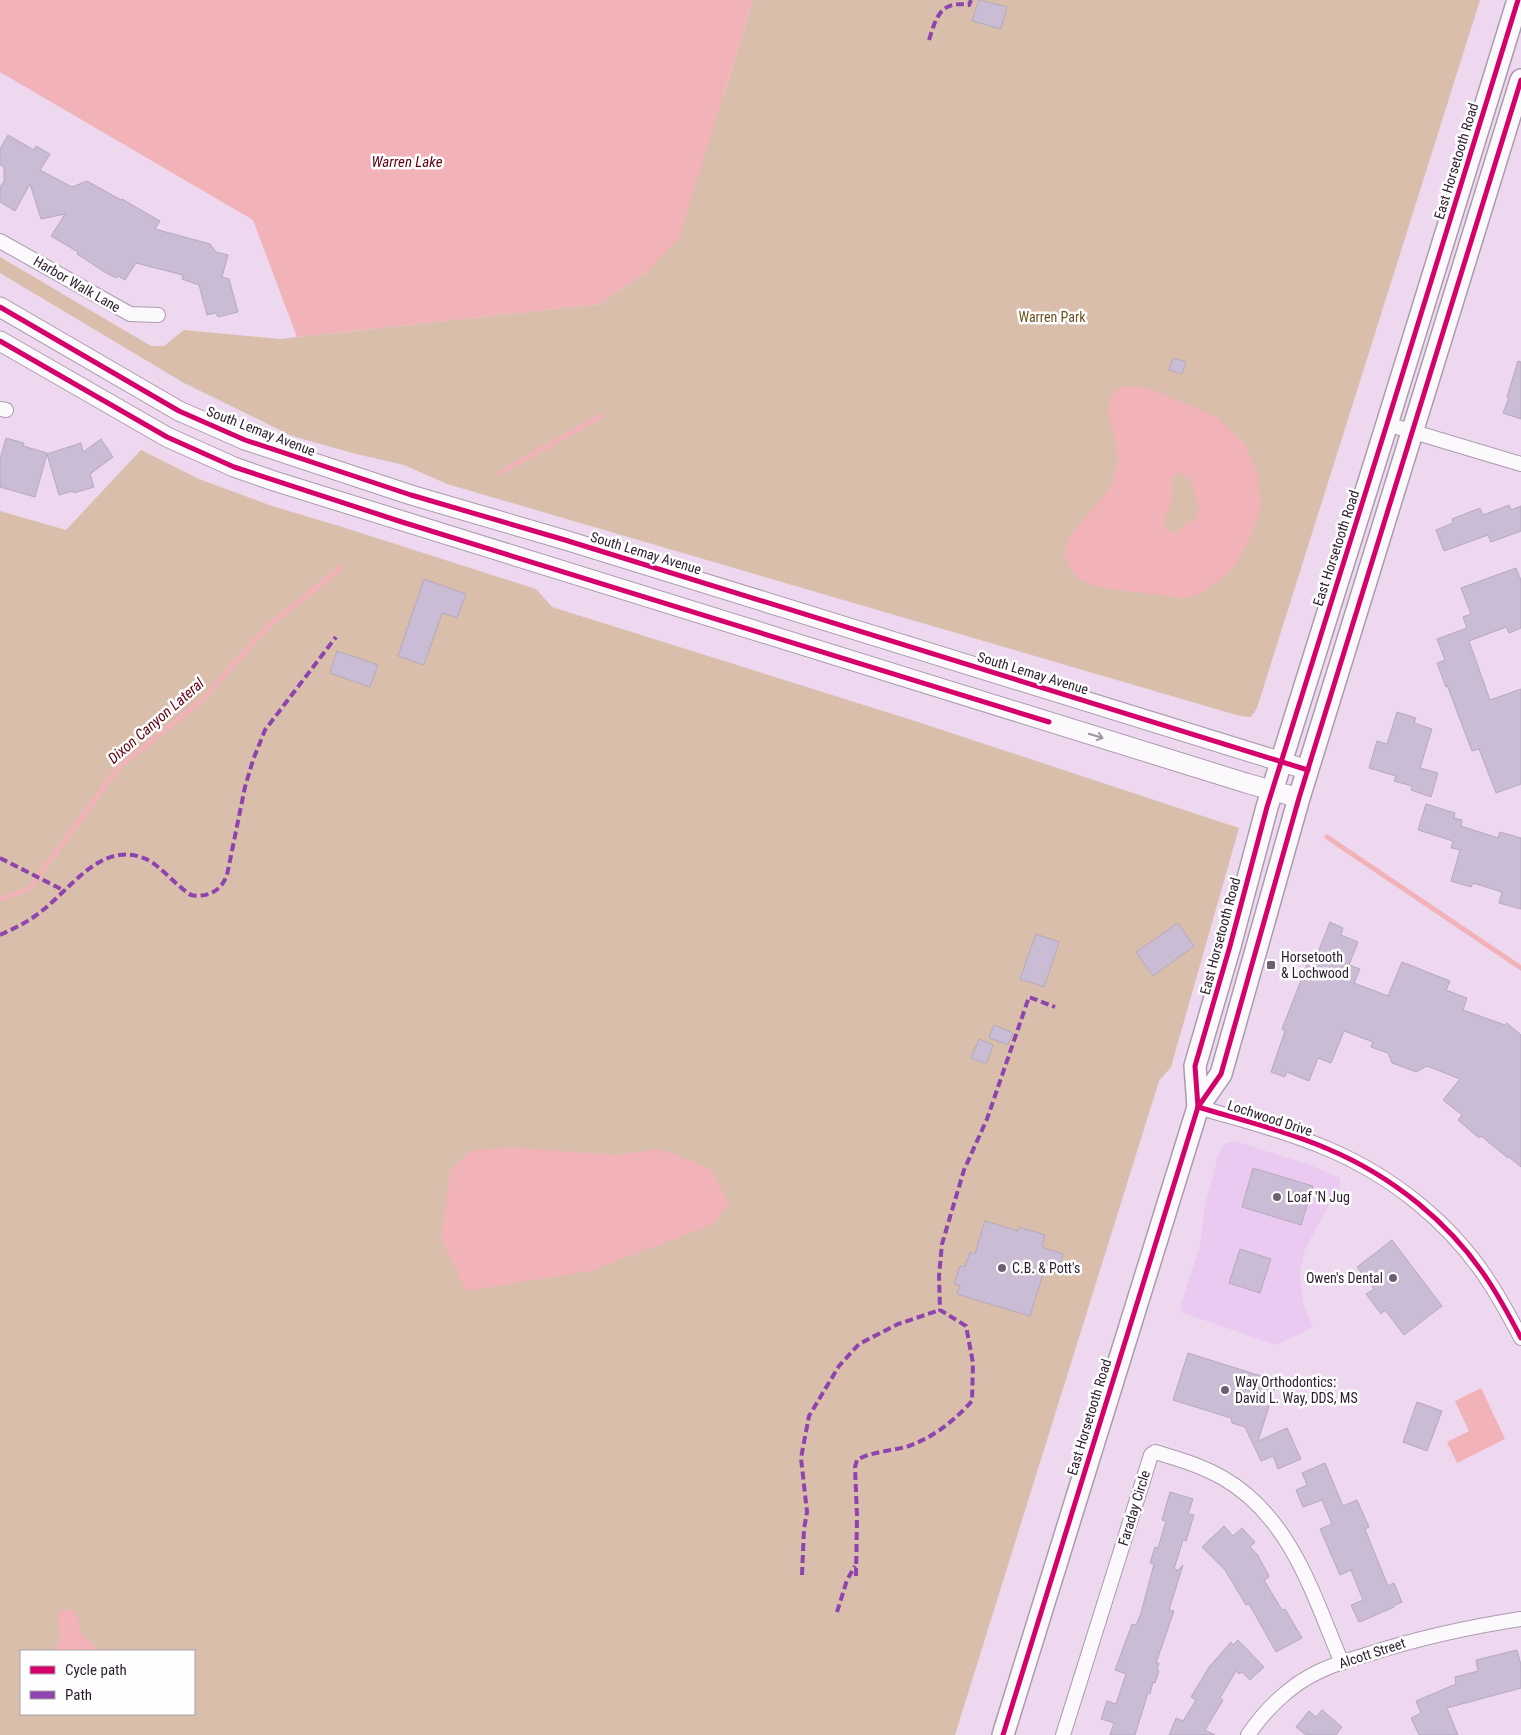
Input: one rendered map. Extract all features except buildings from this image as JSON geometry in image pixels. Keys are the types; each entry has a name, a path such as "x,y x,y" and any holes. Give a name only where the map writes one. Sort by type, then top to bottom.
{"main road":[{"name":"East Horsetooth Road","path":"1198,1107 1195,1066 1272,790 1518,0"},
{"name":"East Horsetooth Road","path":"1003,1735 1198,1107 1221,1074 1299,798 1521,80"},
{"name":"South Lemay Avenue","path":"0,307 180,411 245,440 411,494 574,542 1308,770"},
{"path":"0,341 167,437 234,467 1236,780 1299,798"}],"street":[{"name":"Harbor Walk Lane","path":"0,241 130,314 158,316"},
{"path":"1387,424 1521,464"},
{"name":"Lochwood Drive","path":"1198,1107 1329,1149 1369,1169 1401,1190 1430,1214 1469,1255 1488,1281 1521,1338"},
{"name":"Faraday Circle","path":"1063,1735 1151,1455 1156,1452 1204,1469 1224,1479 1248,1496 1272,1520 1286,1539 1300,1564 1342,1662"},
{"name":"Alcott Street","path":"1248,1735 1256,1722 1273,1705 1299,1683 1318,1672 1342,1662 1432,1635 1521,1619"}],"shaded area":[{"path":"1234,1141 1310,1165 1340,1178 1340,1185 1305,1249 1300,1274 1303,1303 1313,1327 1276,1345 1183,1313 1181,1304 1200,1246 1204,1209 1219,1152 1226,1143"}],"green space":[{"name":"Warren Park","path":"753,0 1480,0 1257,708 1251,717 1240,716 447,484 404,465 292,436 184,383 0,273 0,257 151,346 164,346 184,330 280,339 599,304 647,272 724,94"},
{"path":"141,450 199,479 272,506 536,589 552,607 918,722 1239,828 1171,1067 1159,1081 955,1735 0,1735 0,511 66,530"}],"water":[{"name":"Warren Lake","path":"0,0 753,0 679,238 647,272 599,304 297,337 253,220 0,72"},
{"path":"1123,386 1148,388 1217,417 1245,444 1257,473 1261,505 1251,536 1236,565 1202,593 1183,598 1096,587 1079,579 1070,568 1064,554 1069,539 1078,525 1105,495 1113,480 1118,458 1108,410 1111,395","holes":["1179,472 1191,479 1197,504 1197,518 1174,533 1164,528 1164,519 1172,502 1172,478"]},
{"path":"508,1147 613,1155 660,1149 711,1169 729,1204 712,1225 590,1271 466,1291 441,1239 450,1171 471,1151"},
{"path":"1481,1388 1505,1439 1457,1463 1447,1442 1469,1431 1455,1401"},
{"path":"75,1610 82,1635 100,1650 55,1650 60,1640 58,1611"}],"waterway":[{"name":"Dixon Canyon Lateral","path":"500,473 601,416"},
{"name":"Dixon Canyon Lateral","path":"0,899 29,889 118,768 204,698 265,629 340,568"},
{"path":"1327,837 1521,968"}],"marked path":[{"path":"929,40 937,18 945,8 959,4 969,5 971,0"},
{"path":"0,935 38,914 90,868 102,860 116,856 130,855 152,862 191,895 208,894 217,889 227,875 245,787 265,730 336,637"},
{"path":"0,858 65,891"},
{"path":"856,1576 857,1516 855,1467 857,1460 876,1453 909,1446 927,1438 951,1421 972,1401 973,1363 966,1326 940,1310 939,1276 942,1244 964,1170 987,1119 1029,997 1055,1007"},
{"path":"802,1575 804,1529 807,1512 801,1458 809,1416 839,1366 859,1344 898,1324 940,1310"},
{"path":"837,1612 847,1580 855,1566"}],"cycle path":[{"path":"1198,1107 1195,1066 1230,946 1267,807 1518,0"},
{"path":"1003,1735 1198,1107 1221,1074 1299,798 1521,80"},
{"path":"0,307 179,411 245,440 411,495 565,540 1308,770"},
{"path":"0,341 167,437 234,467 402,522 1049,722"},
{"path":"1198,1107 1263,1126 1328,1149 1352,1160 1397,1187 1438,1221 1474,1260 1498,1296 1521,1338"}],"place":[{"name":"Horsetooth & Lochwood","path":"1271,965"},
{"name":"Loaf 'N Jug","path":"1277,1197"},
{"name":"C.B. & Pott's","path":"1002,1268"},
{"name":"Owen's Dental","path":"1393,1278"},
{"name":"Way Orthodontics: David L. Way, DDS, MS","path":"1225,1390"}]}
